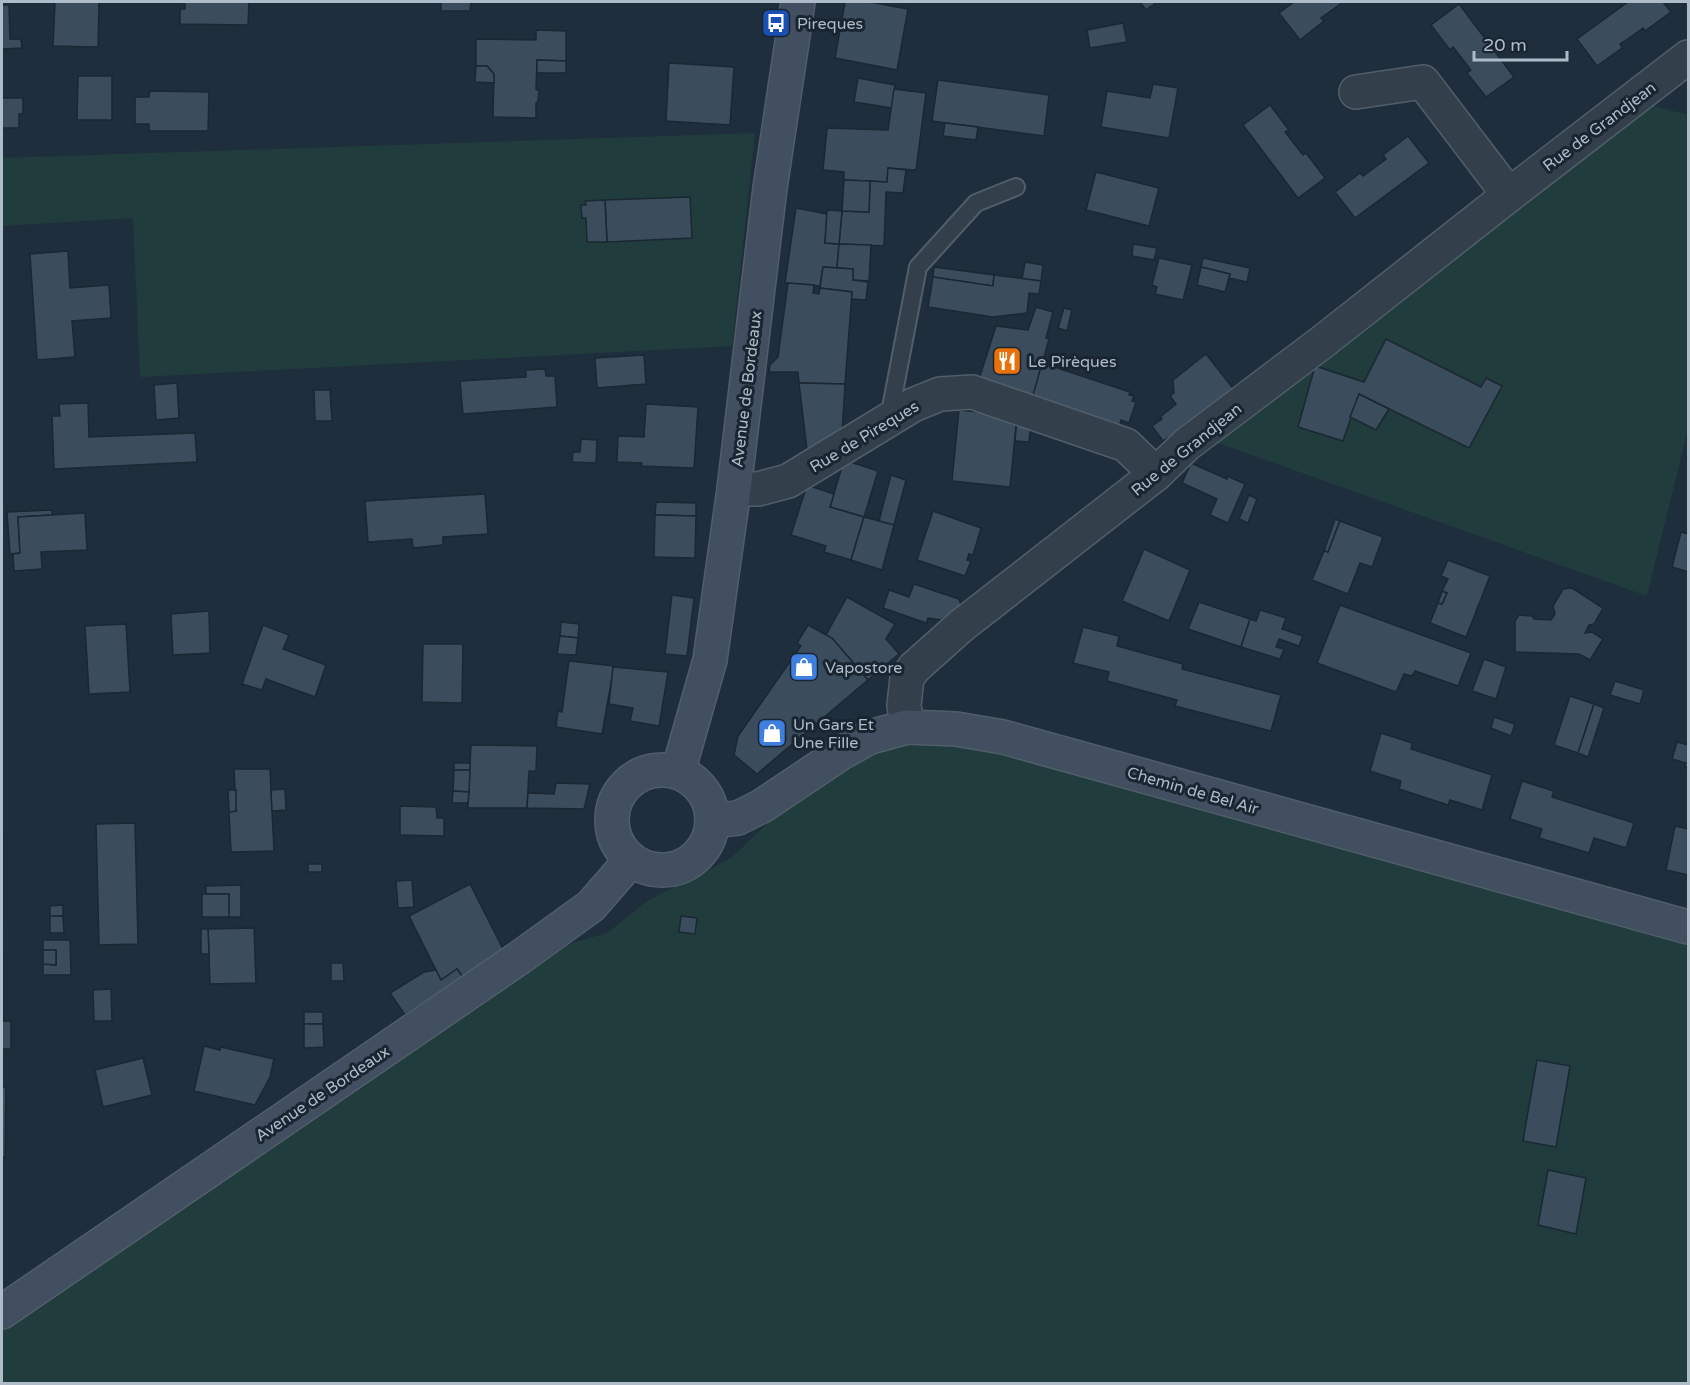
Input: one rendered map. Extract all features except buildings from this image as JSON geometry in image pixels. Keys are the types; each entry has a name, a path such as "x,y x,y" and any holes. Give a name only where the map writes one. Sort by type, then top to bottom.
{"main road":[{"name":"Avenue de Bordeaux","path":"678,772 710,660 734,489 770,188 798,2"},
{"name":"Chemin de Bel Air","path":"712,821 738,818 762,806 870,737 907,727 956,729 1003,737 1689,927"},
{"path":"662,770 678,772 692,780 703,791 710,806 712,821 710,835 704,847 695,857 683,865 657,870 643,867 631,860 620,848 612,827 614,804 621,789 633,779 647,772 662,770"},
{"name":"Avenue de Bordeaux","path":"2,1312 591,906 631,860"}],"street":[{"name":"Rue de Grandjean","path":"907,727 904,705 907,678 914,668 962,626 1156,474 1186,445 1321,344 1509,195 1689,57"},
{"path":"1356,92 1423,82 1509,195"},
{"name":"Rue de Pireques","path":"734,489 758,489 788,481 913,405 940,394 972,392 1126,445 1156,474"}],"lane":[{"path":"889,419 918,267 976,203 1016,187"}],"green space":[{"path":"1651,105 1688,115 1688,429 1647,596 1218,443"},
{"path":"755,133 732,346 140,377 133,218 2,226 2,158"},
{"path":"907,727 1688,927 1688,1383 2,1384 2,1312 519,958 607,933 647,901 731,858 841,753"}],"place":[{"name":"Pireques","path":"776,23"},
{"name":"Le Pirèques","path":"1007,361"},
{"name":"Vapostore","path":"804,667"},
{"name":"Un Gars Et Une Fille","path":"772,733"}]}
